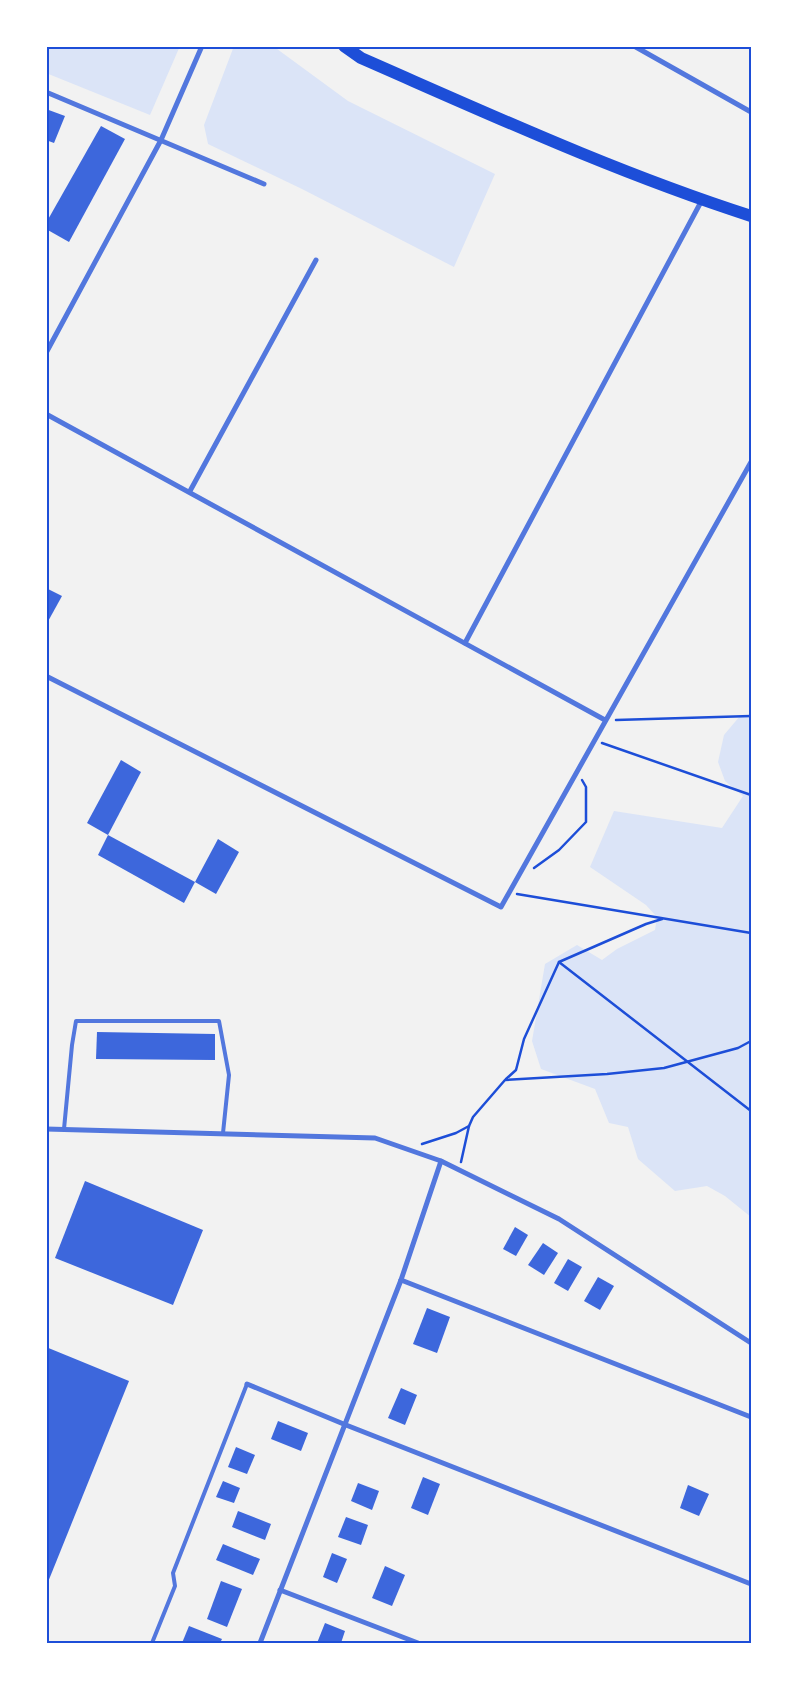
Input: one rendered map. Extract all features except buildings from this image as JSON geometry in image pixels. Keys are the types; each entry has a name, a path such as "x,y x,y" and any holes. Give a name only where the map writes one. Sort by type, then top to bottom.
{"highway":[{"path":"344,46 361,58 561,145 702,200 750,214"}],"street":[{"path":"46,353 161,140 202,46"},
{"path":"634,46 751,112"},
{"path":"46,92 264,184"},
{"path":"465,643 702,200"},
{"path":"190,491 316,260"},
{"path":"46,414 190,491 605,720"},
{"path":"46,676 500,907 751,462"},
{"path":"46,1129 375,1138 441,1161 559,1219 751,1343"},
{"path":"260,1643 401,1280 441,1161"},
{"path":"401,1280 751,1417"},
{"path":"247,1384 346,1425 751,1584"},
{"path":"280,1590 418,1643"}],"lane":[{"path":"64,1129 76,1021 219,1022 230,1075 223,1134"},
{"path":"152,1643 175,1586 173,1573 247,1384"}],"path":[{"path":"605,720 751,716"},
{"path":"594,740 751,795"},
{"path":"513,884 559,850 586,822 586,787 576,771"},
{"path":"508,893 751,933"},
{"path":"459,1170 469,1126 473,1117 516,1070 524,1039 559,962 663,918"},
{"path":"559,962 751,1111"},
{"path":"505,1080 606,1074 664,1068 738,1048 751,1041"},
{"path":"410,1150 430,1140 456,1133 469,1126"}],"shaded area":[{"path":"46,46 180,46 150,115 46,73"},
{"path":"234,46 273,46 348,101 495,174 454,267 302,189 208,144 204,125"},
{"path":"751,715 751,1217 725,1196 707,1186 675,1191 638,1159 628,1127 609,1123 595,1089 541,1069 532,1041 545,964 577,945 602,960 617,949 655,930 657,917 646,905 590,867 614,811 722,828 743,796 725,781 718,762 724,735 740,716"}]}
